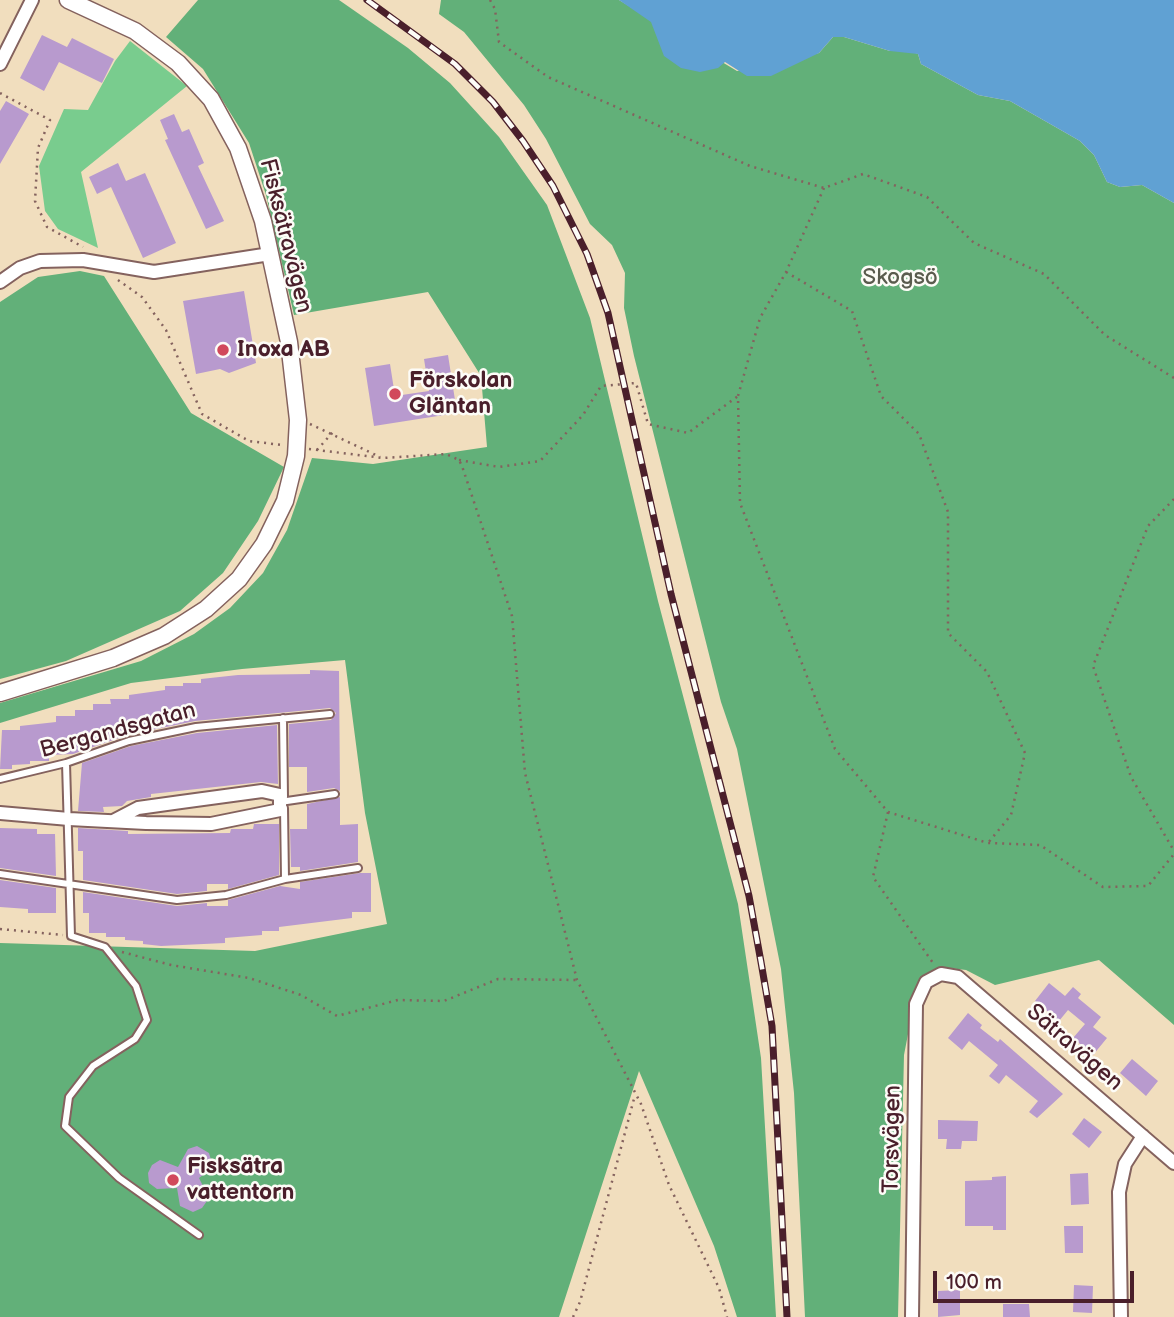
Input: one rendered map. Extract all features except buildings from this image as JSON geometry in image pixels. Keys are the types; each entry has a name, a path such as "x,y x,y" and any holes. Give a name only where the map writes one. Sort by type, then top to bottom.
{"street":[{"path":"0,64 32,0"},
{"name":"Fisksätravägen","path":"0,693 113,658 164,636 223,596 252,563 277,520 296,456 298,419 289,342 256,194 239,148 211,99 192,76 156,45 118,21 68,0"},
{"path":"0,282 20,268 40,261 83,260 154,272 270,254"},
{"path":"0,813 68,819 113,821 211,824 280,810 282,802 280,795 262,792 138,808 113,821"},
{"name":"Sätravägen","path":"941,974 958,977 1174,1163"},
{"name":"Torsvägen","path":"912,1317 916,1004 926,982 941,974"},
{"path":"1121,1317 1119,1192 1125,1164 1143,1136"}],"lane":[{"name":"Bergandsgatan","path":"0,779 66,763 129,741 196,727 330,714"},
{"path":"283,718 285,879"},
{"path":"66,763 71,936 105,947 135,986 147,1020 135,1039 93,1066 69,1097 65,1126 119,1178 199,1235"},
{"path":"282,802 335,794"},
{"path":"0,874 177,900 226,895 285,879 358,868"}],"path":[{"path":"490,0 495,9 499,42 548,77 750,166 824,188 863,174 927,197 974,243 1044,274 1105,335 1174,378"},
{"path":"0,93 50,120 41,136 34,170 35,201 47,228 89,251 104,263 122,284 142,297 166,330 202,414 248,441 285,446"},
{"path":"824,188 786,272 760,318 738,396 740,503 835,749 888,812 988,843 1040,845 1103,887 1148,886 1174,852 1131,777 1093,666 1148,526 1174,499"},
{"path":"786,272 852,311 881,396 919,434 948,512 948,633 987,672 1025,753 1011,816 988,843"},
{"path":"309,449 383,458 428,453 446,454 458,460 499,467 540,461 583,415 601,386 636,383 648,425 688,433 738,396"},
{"path":"298,419 333,432 383,458"},
{"path":"317,450 333,432"},
{"path":"458,460 512,616 525,773 577,980 635,1093 669,1185 719,1288 727,1317"},
{"path":"888,812 873,877 941,974"},
{"path":"0,929 71,936"},
{"path":"105,947 171,965 249,978 301,995 337,1016 398,1000 444,1001 498,979 577,980"},
{"path":"573,1317 580,1302 635,1093"}],"green space":[{"path":"198,0 339,0 408,48 450,83 499,137 547,205 590,318 658,601 738,904 761,1058 776,1317 737,1317 714,1246 639,1071 559,1317 0,1317 0,943 255,951 387,924 365,813 345,660 131,683 0,723 0,703 141,661 194,634 230,608 263,573 287,530 312,458 373,464 487,447 481,376 428,292 294,315 266,195 249,143 203,69 166,37"},
{"name":"Skogsö","path":"441,0 619,0 737,71 819,53 833,37 844,37 890,51 908,50 918,54 921,64 978,95 1010,101 1080,141 1094,155 1107,182 1120,187 1142,185 1174,203 1174,1025 1099,960 995,985 966,970 940,967 918,982 904,1055 898,1317 805,1317 794,1093 781,969 737,749 721,702 634,356 624,308 625,273 612,245 590,224 546,139 524,105 464,32 439,14"},
{"path":"130,41 187,86 81,172 98,248 58,229 45,211 39,166 64,109 88,110 115,61"},
{"path":"80,271 104,276 191,413 284,467 258,521 223,573 180,611 66,661 0,679 0,302 38,277"}],"water":[{"path":"619,0 1174,0 1174,203 1142,185 1120,187 1107,182 1094,155 1080,141 1010,101 978,95 921,64 918,54 890,51 844,37 833,37 819,53 771,76 747,76 725,62 718,68 700,72 681,68 664,56 651,22"}],"railway":[{"path":"367,0 455,64 493,102 553,186 587,254 608,313 671,594 749,896 761,962 772,1026 787,1317"}],"place":[{"name":"Inoxa AB","path":"223,350"},
{"name":"Förskolan Gläntan","path":"395,394"},
{"name":"Fisksätra vattentorn","path":"173,1180"}]}
